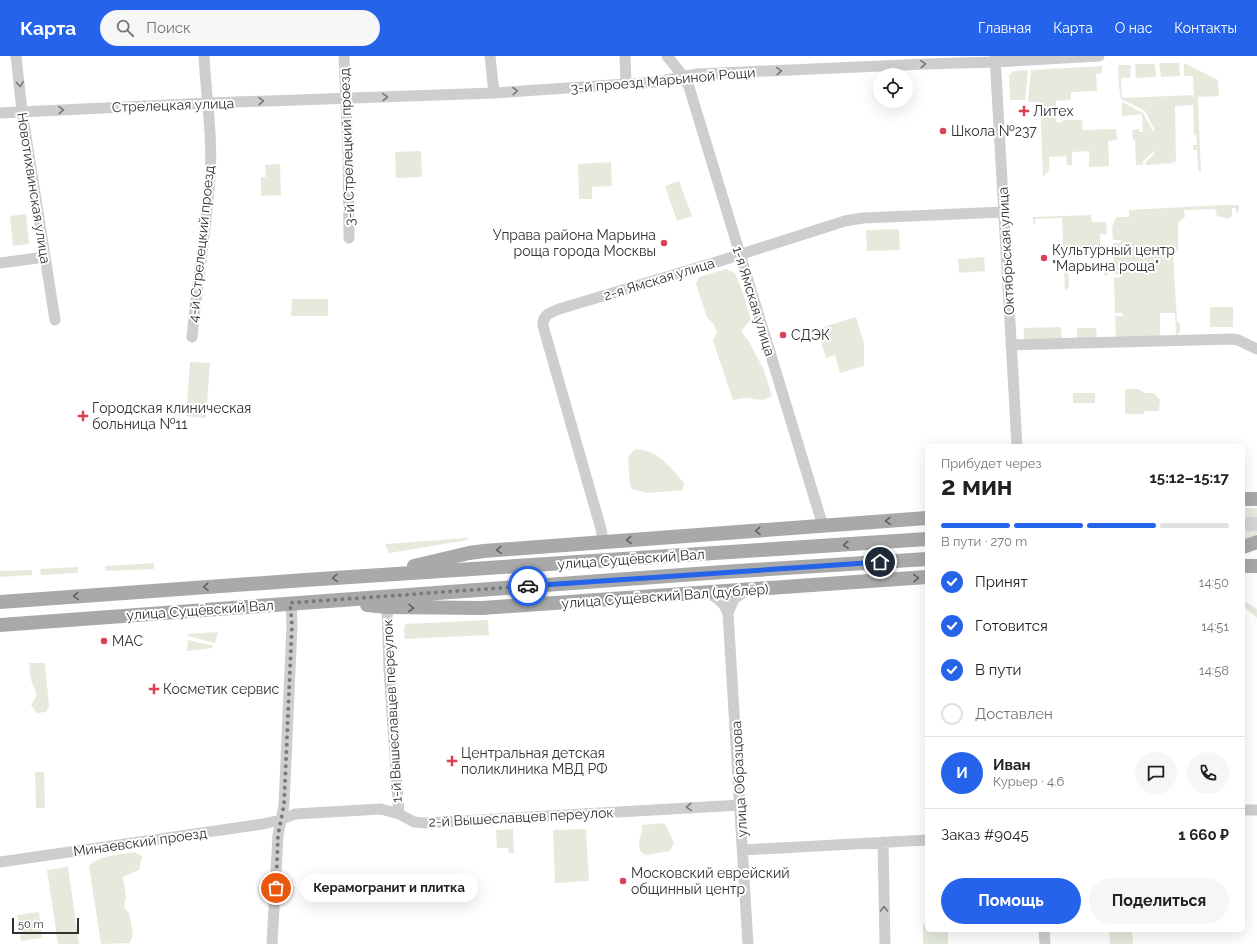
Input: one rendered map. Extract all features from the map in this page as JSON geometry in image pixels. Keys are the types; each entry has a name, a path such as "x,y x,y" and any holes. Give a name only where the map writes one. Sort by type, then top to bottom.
{"main road":[{"path":"374,575 469,553 925,518"},
{"name":"улица Сущёвский Вал","path":"0,602 374,575 925,539"},
{"path":"1245,546 1257,542"},
{"name":"улица Сущёвский Вал","path":"0,625 723,572 925,559"},
{"path":"1245,566 1257,566"},
{"name":"улица Сущёвский Вал (дублёр)","path":"330,601 387,607 482,608 925,577"}],"street":[{"name":"Новотихвинская улица","path":"16,56 22,111 55,320"},
{"name":"4-й Стрелецкий проезд","path":"192,337 210,176 208,103 204,56"},
{"name":"3-й Стрелецкий проезд","path":"344,56 349,238"},
{"path":"490,56 494,93"},
{"path":"625,56 626,83"},
{"name":"1-я Ямская улица","path":"667,56 684,77 689,87 823,526"},
{"name":"3-й проезд Марьиной Рощи","path":"346,99 494,93 656,82 697,74 926,64 995,59 1099,56"},
{"name":"Октябрьская улица","path":"995,59 1017,444"},
{"name":"Стрелецкая улица","path":"0,113 208,103 346,99"},
{"name":"2-я Ямская улица","path":"603,542 601,529 543,326 543,320 551,312 845,221 863,218 1004,212"},
{"path":"0,264 45,257"},
{"path":"1011,345 1232,339 1238,340 1257,349"},
{"path":"728,613 734,599 747,590"},
{"path":"705,593 713,595 720,600 728,613"},
{"path":"272,944 278,836 284,805 292,625 290,603"},
{"name":"1-й Вышеславцев переулок","path":"387,607 389,669 399,814"},
{"name":"улица Образцова","path":"728,613 741,805 748,944"},
{"name":"2-й Вышеславцев переулок","path":"280,820 296,814 364,809 381,809 399,814 414,822 425,823 741,805"},
{"path":"1245,810 1257,810"},
{"name":"Минаевский проезд","path":"0,862 280,820"},
{"path":"743,850 925,840"},
{"path":"883,842 885,944"},
{"path":"1044,932 1045,944"}],"shaded area":[{"path":"1159,63 1179,63 1180,75 1161,77"},
{"path":"1184,63 1218,80 1219,96 1198,97 1201,173 1198,170 1197,150 1193,150 1193,145 1197,145 1196,135 1194,134 1193,105 1175,106 1176,162 1172,160 1174,163 1146,165 1146,162 1154,154 1154,151 1143,161 1143,165 1136,165 1135,140 1133,140 1132,130 1139,129 1139,132 1143,132 1142,114 1122,116 1122,102 1143,113 1153,131 1155,131 1145,111 1121,99 1118,65 1131,65 1130,78 1121,78 1122,98 1194,95 1193,76 1184,75"},
{"path":"1135,64 1155,64 1156,76 1136,78"},
{"path":"1102,66 1102,73 1096,74 1097,91 1071,92 1071,100 1056,101 1056,122 1063,122 1063,120 1082,120 1083,130 1116,129 1117,140 1108,141 1109,166 1089,167 1089,151 1072,152 1072,165 1067,165 1066,156 1049,157 1049,170 1043,177 1040,102 1028,102 1031,70"},
{"path":"1028,70 1025,100 1010,100 1009,75 1014,71"},
{"path":"421,151 422,177 396,178 395,152"},
{"path":"611,162 612,186 592,187 592,199 579,199 578,164"},
{"path":"280,164 281,195 261,196 261,177 266,177 265,165"},
{"path":"679,181 692,216 677,221 665,186"},
{"path":"1238,205 1239,211 1236,213 1236,208 1232,208 1232,216 1229,219 1217,216 1215,209 1184,210 1185,217 1178,223 1178,250 1173,252 1177,321 1180,324 1179,334 1176,337 1175,313 1160,313 1160,337 1119,338 1116,336 1115,316 1123,316 1123,313 1115,313 1114,278 1122,277 1122,274 1114,274 1113,243 1121,243 1121,240 1113,240 1113,225 1117,217 1129,217 1129,210"},
{"path":"26,214 29,244 13,246 10,216"},
{"path":"1091,215 1092,222 1106,222 1107,234 1100,234 1100,244 1107,245 1100,246 1100,251 1107,251 1108,257 1106,257 1105,253 1099,253 1094,258 1093,253 1077,253 1075,255 1066,256 1064,258 1065,269 1071,269 1068,270 1069,286 1065,292 1062,218 1035,219 1035,224 1033,224 1033,217"},
{"path":"899,229 900,250 867,251 866,230"},
{"path":"984,257 985,271 959,273 958,259"},
{"path":"1090,264 1092,264 1094,269 1102,269 1105,265 1108,266 1108,275 1105,276 1103,271 1078,271 1076,269 1077,265 1079,270 1088,269"},
{"path":"726,269 735,273 751,320 741,331 749,342 764,370 772,396 763,400 745,398 733,400 713,341 717,332 714,324 707,317 696,284 699,277"},
{"path":"292,299 328,299 328,316 291,316"},
{"path":"1210,307 1233,307 1233,327 1210,327"},
{"path":"856,317 864,343 864,366 840,373 835,355 826,358 817,329"},
{"path":"1061,327 1062,339 1024,340 1024,328"},
{"path":"1077,328 1096,328 1097,338 1077,338"},
{"path":"190,362 210,363 206,418 186,416"},
{"path":"1125,389 1138,389 1145,393 1154,393 1160,400 1159,411 1144,411 1144,414 1125,414"},
{"path":"1073,393 1095,393 1095,403 1073,403"},
{"path":"635,449 648,451 663,461 684,483 683,490 647,493 631,489 628,457"},
{"path":"1245,508 1257,508 1257,534 1245,539"},
{"path":"468,538 467,540 389,553 385,544"},
{"path":"154,563 154,569 106,571 105,566"},
{"path":"78,567 78,573 41,575 40,569"},
{"path":"32,570 32,575 0,577 0,571"},
{"path":"1245,601 1257,609 1257,618 1245,608"},
{"path":"488,620 489,635 405,639 405,624"},
{"path":"218,632 215,643 188,636 188,634"},
{"path":"188,640 213,646 212,648 187,651"},
{"path":"29,663 45,663 49,706 46,712 37,713 31,705 36,692 31,680"},
{"path":"35,772 44,772 45,808 36,808"},
{"path":"661,823 666,825 674,843 670,851 645,855 640,851 639,841 642,825"},
{"path":"513,829 514,853 509,853 508,848 497,848 496,830"},
{"path":"586,829 589,881 555,883 553,830"},
{"path":"134,852 142,856 139,870 123,877 126,897 124,908 129,913 133,934 130,943 101,944 89,866 103,858"},
{"path":"68,867 79,944 58,944 47,870"},
{"path":"39,912 42,938 21,941 17,915"},
{"path":"923,924 925,924 925,932 948,932 948,944 923,944"},
{"path":"1109,932 1132,932 1133,944 1110,944"}],"tunnel":[{"path":"1245,524 1257,524"}],"way so far":[{"path":"276,888 278,835 284,805 292,625 290,603 528,586"}],"place":[{"name":"Литех","path":"1024,111"},
{"name":"Школа №237","path":"943,131"},
{"name":"Управа района Марьина роща города Москвы","path":"664,243"},
{"name":"Культурный центр \"Марьина роща\"","path":"1044,258"},
{"name":"СДЭК","path":"783,335"},
{"name":"Городская клиническая больница №11","path":"83,416"},
{"name":"MAC","path":"104,641"},
{"name":"Косметик сервис","path":"154,689"},
{"name":"Центральная детская поликлиника МВД РФ","path":"452,761"},
{"name":"Московский еврейский общинный центр","path":"623,881"},
{"name":"Керамогранит и плитка","path":"276,888"}],"route":[{"path":"528,586 880,562"}]}
